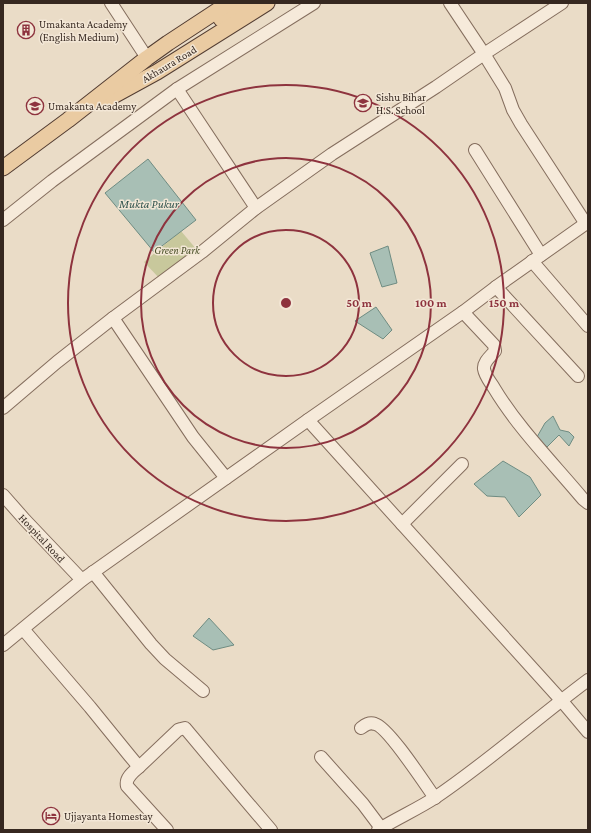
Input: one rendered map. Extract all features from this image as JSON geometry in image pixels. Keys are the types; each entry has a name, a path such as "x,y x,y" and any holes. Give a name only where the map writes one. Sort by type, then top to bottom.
{"main road":[{"name":"Akhaura Road","path":"3,168 68,120 147,58 229,3"},
{"path":"68,120 246,3"},
{"name":"Akhaura Road","path":"68,120 157,72 268,3"}],"street":[{"path":"111,3 147,58"},
{"path":"3,220 59,176 177,89 314,3"},
{"path":"3,645 93,572 587,223 521,124 513,110 505,88 450,3"},
{"path":"3,408 57,362 113,318 202,252 256,208 332,154 562,3"},
{"path":"177,89 256,208"},
{"path":"475,150 537,258 588,326"},
{"path":"496,287 578,376"},
{"path":"463,312 494,345 495,351 485,363 484,368 486,375 505,406 559,471 588,503"},
{"path":"113,318 193,437 226,478"},
{"path":"308,420 561,700 588,732"},
{"path":"402,524 462,464"},
{"name":"Hospital Road","path":"3,496 82,580"},
{"path":"93,572 151,644 165,659 203,691"},
{"path":"23,629 90,706 139,767"},
{"path":"321,757 363,804 380,829 435,798 472,771 588,680"},
{"path":"361,728 370,723 374,723 383,729 402,752 435,798"},
{"path":"167,830 127,786 126,783 139,767 178,730 184,728 272,830"}],"green space":[{"name":"Green Park","path":"181,231 197,250 160,279 144,262"}],"water":[{"name":"Mukta Pukur","path":"148,159 196,220 154,252 105,193"},
{"path":"388,246 397,283 382,287 370,253"},
{"path":"376,307 392,330 383,339 355,321"},
{"path":"553,416 560,430 569,432 574,437 569,446 559,435 547,447 537,437 545,423"},
{"path":"503,461 530,477 541,495 519,517 505,497 487,496 474,484"},
{"path":"209,618 234,645 213,650 193,636"}],"place":[{"name":"Umakanta Academy (English Medium)","path":"26,30"},
{"name":"Sishu Bihar H.S. School","path":"363,103"},
{"name":"Umakanta Academy","path":"35,106"},
{"name":"Ujjayanta Homestay","path":"51,816"}]}
